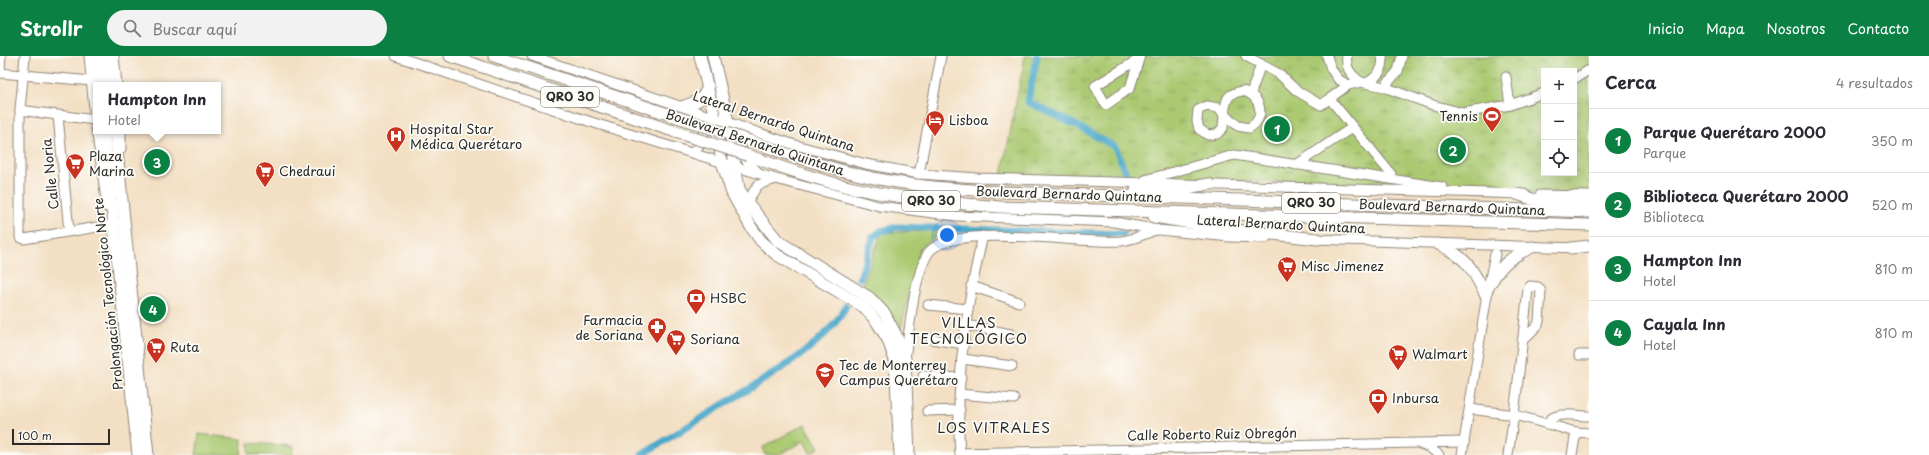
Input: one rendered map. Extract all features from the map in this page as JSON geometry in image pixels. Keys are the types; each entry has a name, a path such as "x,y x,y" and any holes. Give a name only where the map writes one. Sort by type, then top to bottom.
{"main road":[{"path":"95,82 96,56"},
{"path":"106,56 109,82"},
{"name":"Boulevard Bernardo Quintana","path":"450,56 803,174 856,189 900,197 941,203 1103,210 1137,213 1589,225"},
{"name":"Boulevard Bernardo Quintana","path":"494,56 800,159 862,175 943,188 1073,195 1134,188 1486,209 1589,212"},
{"path":"700,56 715,118 722,162 751,227 762,241 777,255 864,307 877,322 888,340 895,360 900,455"},
{"path":"713,56 728,122 735,166 735,189 778,241 870,298 885,314 896,335 905,358 908,455"},
{"path":"684,106 695,103 701,99 706,94 708,86"},
{"name":"Prolongación Tecnológico Norte","path":"104,134 112,226 139,408 148,455"},
{"name":"Prolongación Tecnológico Norte","path":"115,134 122,192 139,408 138,455"},
{"path":"1134,188 1181,189 1209,184"},
{"path":"1517,194 1532,199 1589,204"},
{"path":"1137,213 1234,230 1318,239"},
{"path":"1438,244 1457,253 1471,267 1487,292"},
{"path":"1487,292 1498,270 1512,257 1532,247"},
{"path":"1571,248 1589,247"}],"street":[{"path":"1,56 0,72 93,83"},
{"path":"25,56 20,110 20,237 24,239 69,230 112,226 97,134"},
{"path":"89,56 95,82"},
{"path":"114,56 117,82"},
{"name":"Lateral Bernardo Quintana","path":"396,56 591,122 776,179 848,198 919,212 956,216 1114,222 1159,230 1230,237 1571,248"},
{"name":"Lateral Bernardo Quintana","path":"532,56 684,106 792,144 866,164 919,174 1120,190"},
{"path":"919,174 941,56"},
{"path":"1327,56 1338,79 1348,84"},
{"path":"1347,56 1347,68 1354,77 1364,82 1384,87 1433,105 1463,113 1510,105 1541,94"},
{"path":"1251,93 1254,59 1279,74 1296,91 1321,105 1348,84 1373,80 1381,71 1382,56"},
{"path":"1384,87 1398,71 1402,56"},
{"path":"1139,58 1130,88 1106,105 1095,86 1139,58"},
{"path":"1577,77 1589,70"},
{"path":"1506,77 1510,105"},
{"path":"1243,91 1251,93 1256,98 1260,106 1260,116 1256,125 1249,128 1238,126 1224,114 1227,99 1234,92 1243,91"},
{"path":"1330,99 1392,174"},
{"path":"20,110 93,120"},
{"path":"692,153 699,148 704,132 702,118 698,111"},
{"name":"Calle Noria","path":"58,116 69,230"},
{"path":"1296,166 1353,127"},
{"path":"745,128 739,138 743,159 760,174"},
{"path":"121,134 122,192"},
{"path":"1134,188 1231,155 1489,194"},
{"path":"747,202 758,185 776,179"},
{"path":"1209,184 1589,196"},
{"path":"905,358 918,283 927,253 944,241 983,236 1122,241 1159,230"},
{"path":"960,454 960,394 966,325 971,286 983,236"},
{"path":"1462,455 1487,292 1495,254"},
{"path":"971,286 1019,302"},
{"path":"1508,455 1515,415 1522,341 1528,289 1530,286 1538,287 1541,291 1538,325 1522,341"},
{"path":"928,305 968,309"},
{"path":"966,325 1011,334"},
{"path":"931,339 964,344"},
{"path":"1579,355 1589,355"},
{"path":"963,358 1012,366"},
{"path":"923,376 961,378"},
{"path":"960,394 1014,399"},
{"path":"1470,409 1515,415 1576,432 1589,432"},
{"path":"927,412 960,410"},
{"path":"1547,424 1549,419 1554,416 1589,416"},
{"path":"1572,455 1576,432"},
{"path":"1413,442 1430,448 1438,455"},
{"name":"Calle Roberto Ruiz Obregón","path":"960,454 1413,442 1464,442"}],"green space":[{"path":"1025,56 1589,56 1589,196 1520,194 1451,188 1152,178 1136,182 1001,179"},
{"path":"938,230 938,235 920,248 900,332 862,286 881,233"},
{"path":"805,424 819,448 810,453 804,441 778,455 765,455 762,448"},
{"path":"199,434 242,439 241,455 196,455"},
{"path":"249,443 293,446 292,455 249,455"}],"waterway":[{"path":"1037,56 1028,102 1074,124 1115,147 1127,176"},
{"path":"860,278 873,237 881,231 897,227 1123,234"},
{"path":"642,455 794,360 825,334 846,306"}],"place":[{"name":"Parque Querétaro 2000","path":"1277,129"},
{"name":"Tennis","path":"1492,133"},
{"name":"Lisboa","path":"935,137"},
{"name":"Biblioteca Querétaro 2000","path":"1453,150"},
{"name":"Hospital Star Médica Querétaro","path":"396,153"},
{"name":"Hampton Inn","path":"157,162"},
{"name":"Plaza Marina","path":"75,180"},
{"name":"Chedraui","path":"265,188"},
{"name":"Misc Jimenez","path":"1287,283"},
{"name":"Cayala Inn","path":"153,309"},
{"name":"HSBC","path":"696,315"},
{"name":"Farmacia de Soriana","path":"657,344"},
{"name":"Soriana","path":"676,356"},
{"name":"Ruta","path":"156,364"},
{"name":"Walmart","path":"1398,371"},
{"name":"Tec de Monterrey Campus Querétaro","path":"825,389"},
{"name":"Inbursa","path":"1378,415"}],"district":[{"name":"VILLAS TECNOLÓGICO","path":"969,332"},
{"name":"LOS VITRALES","path":"994,428"}]}
